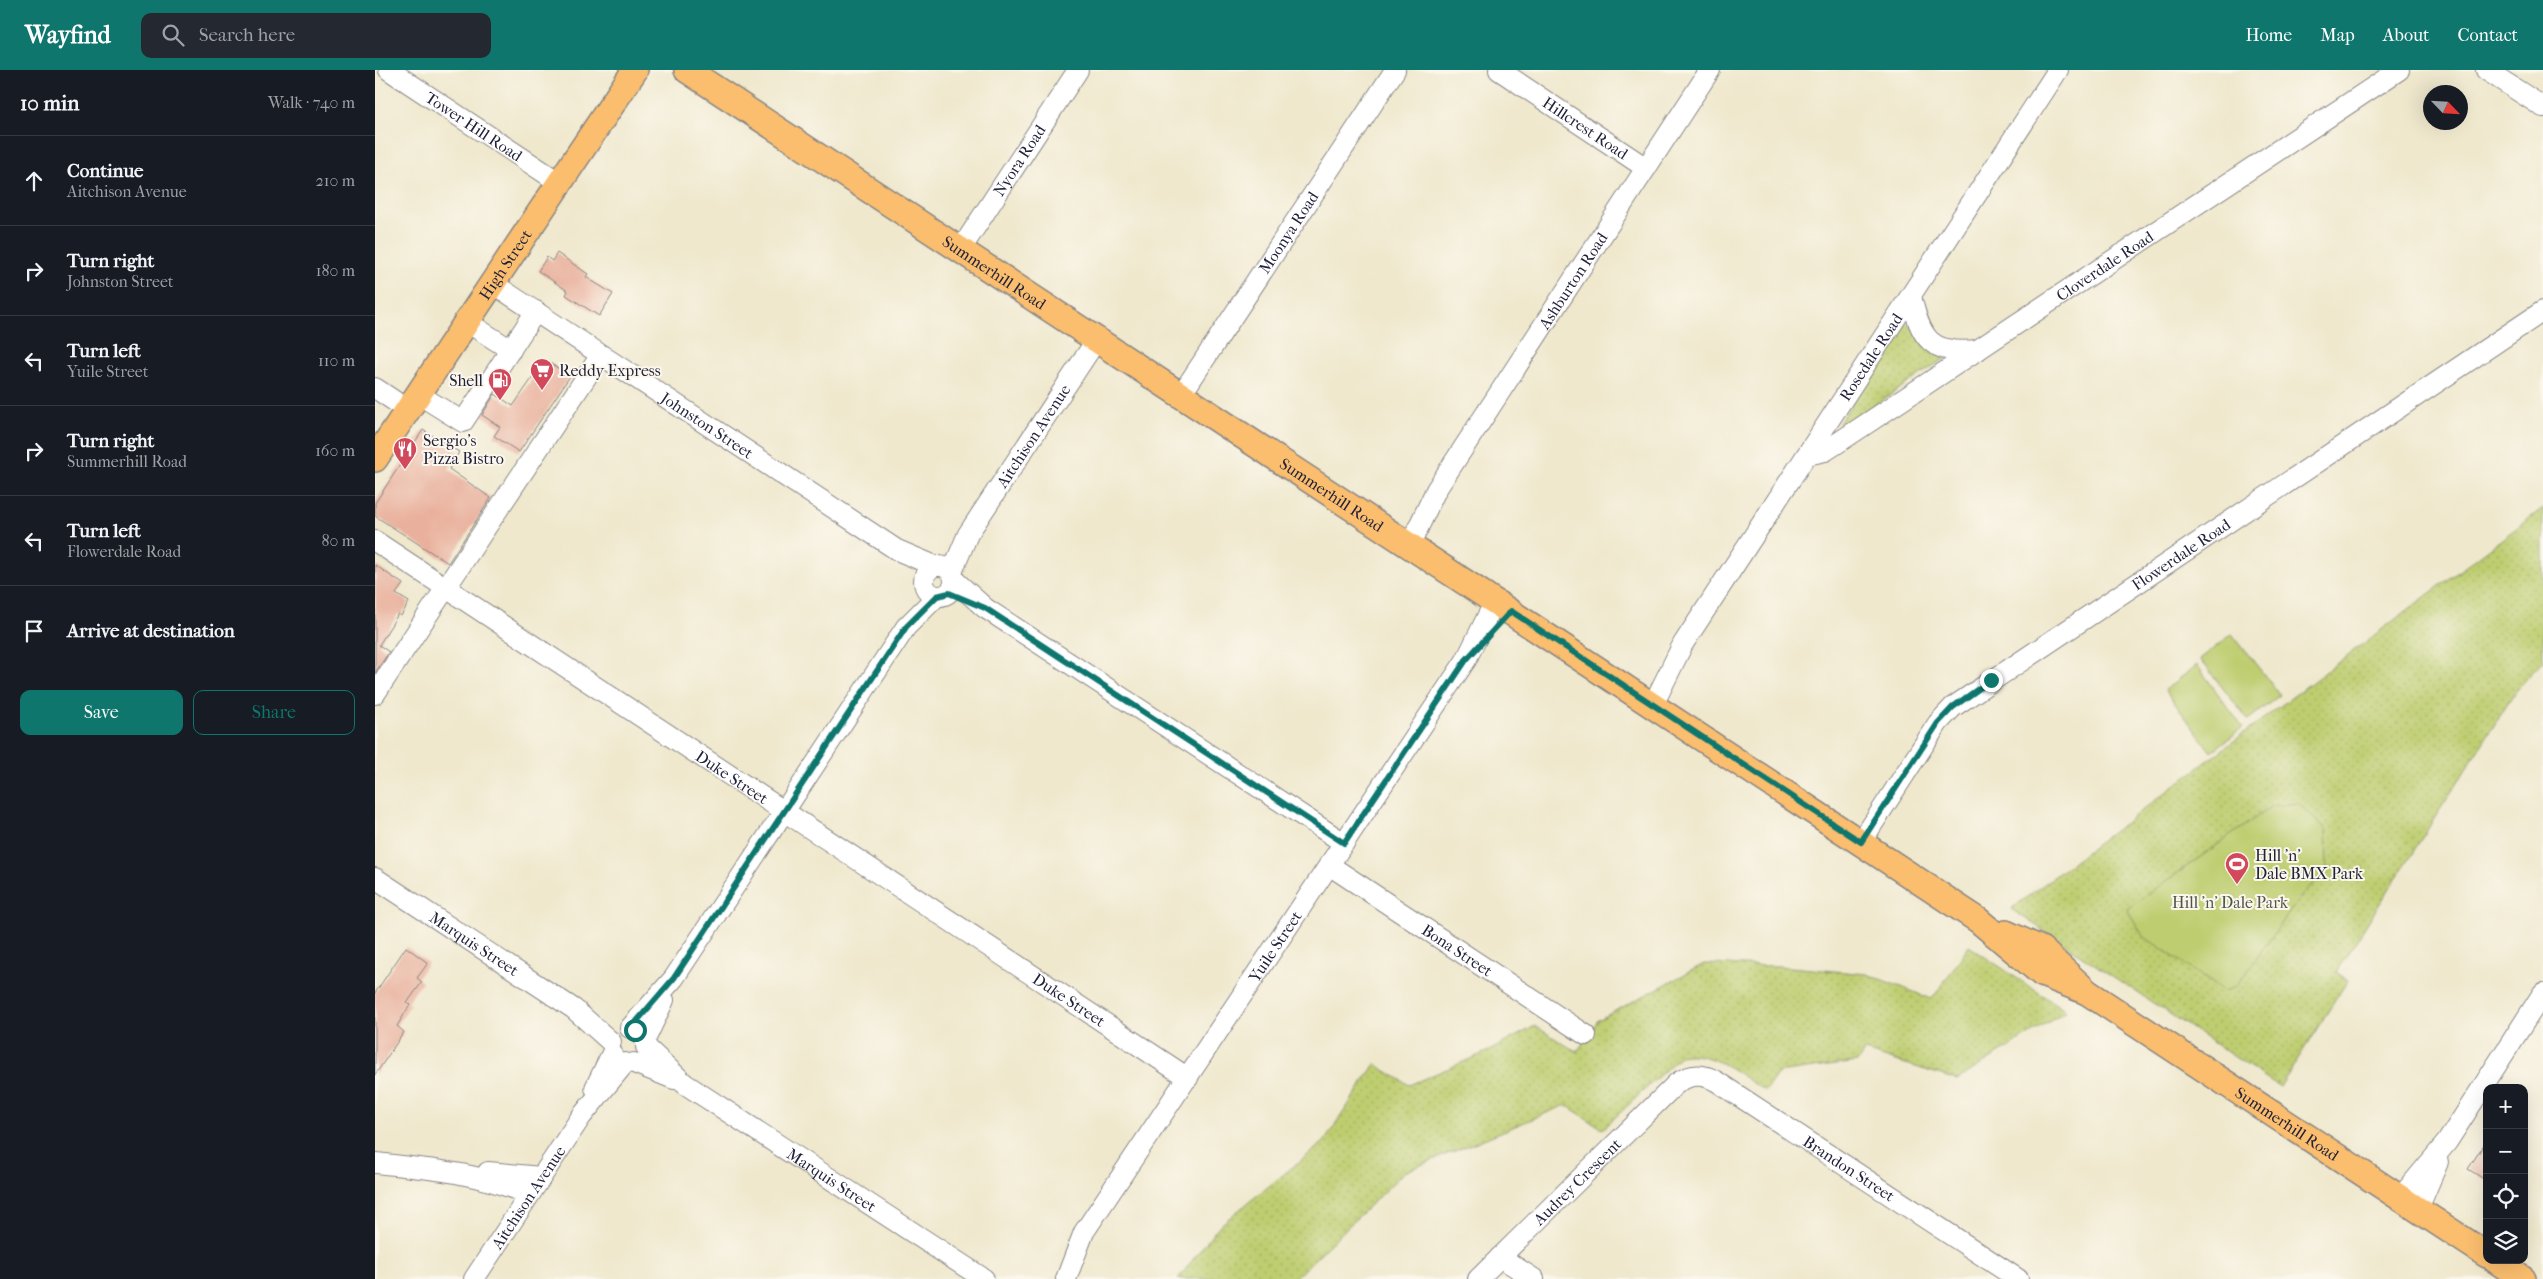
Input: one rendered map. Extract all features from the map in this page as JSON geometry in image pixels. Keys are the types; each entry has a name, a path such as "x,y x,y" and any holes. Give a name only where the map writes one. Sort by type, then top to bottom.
{"main road":[{"name":"High Street","path":"375,459 635,70"},
{"name":"Summerhill Road","path":"687,70 1978,920 2041,949 2087,992 2483,1252"},
{"path":"2501,1264 2520,1278"}],"street":[{"name":"Tower Hill Road","path":"389,70 560,183"},
{"name":"Nyora Road","path":"961,249 1078,70"},
{"name":"Moonya Road","path":"1181,395 1395,70"},
{"name":"Hillcrest Road","path":"1499,70 1646,168"},
{"name":"Ashburton Road","path":"1402,540 1710,70"},
{"name":"Rosedale Road","path":"1646,701 2058,70"},
{"name":"Cloverdale Road","path":"1807,455 1825,451 1837,444 2399,70"},
{"path":"2486,70 2543,107"},
{"name":"Johnston Street","path":"492,283 939,579 1344,843"},
{"path":"1911,296 1920,330 1927,340 1942,348 1958,352 1978,350"},
{"path":"375,388 463,422 536,311"},
{"name":"Flowerdale Road","path":"1861,842 1938,723 1953,707 2543,311"},
{"path":"467,322 511,350"},
{"name":"Aitchison Avenue","path":"474,1279 1097,339"},
{"path":"375,694 601,355"},
{"name":"Duke Street","path":"375,541 1188,1078"},
{"name":"Yuile Street","path":"1054,1279 1064,1254 1084,1232 1503,606"},
{"name":"Bona Street","path":"1329,865 1586,1035"},
{"name":"Marquis Street","path":"375,878 981,1278"},
{"path":"2409,1204 2543,993"},
{"name":"Brandon Street","path":"1676,1084 1686,1077 1693,1076 1716,1081 2018,1279"},
{"name":"Audrey Crescent","path":"1478,1279 1676,1084"},
{"path":"375,1163 466,1173 494,1172 541,1177"},
{"path":"466,1173 507,1185 529,1195"},
{"name":"Yuile Street","path":"1066,1279 1084,1232"},
{"path":"1500,1257 1534,1279"}],"green space":[{"path":"1905,322 1945,358 1844,426 1840,426 1839,423"},
{"name":"Hill 'n' Dale Park","path":"2543,508 2543,661 2518,688 2336,972 2348,980 2280,1087 2011,909"},
{"path":"2232,634 2280,695 2248,720 2200,659"},
{"path":"2197,665 2243,728 2211,752 2165,690"},
{"name":"Hill 'n' Dale BMX Park","path":"2298,803 2326,829 2327,868 2299,899 2236,987 2224,991 2143,936 2127,909 2272,806"},
{"path":"1969,946 2066,1011 1957,1080 1865,1051 1857,1062 1778,1073 1765,1091 1736,1071 1714,1060 1703,1056 1680,1056 1603,1129 1566,1105 1404,1172 1294,1279 1178,1279 1219,1226 1324,1142 1375,1064 1409,1085 1489,1051 1535,1026 1577,1052 1598,1020 1704,964 1779,966 1867,974 1932,999"}],"building":[{"path":"557,253 588,274 586,277 613,294 599,316 566,295 568,291 538,271 547,257 552,261"},
{"name":"Reddy Express","path":"545,360 570,376 519,452 494,436 500,427 482,415 495,394 513,406"},
{"path":"423,430 459,452 449,469 491,498 448,563 375,516 375,503"},
{"path":"375,565 403,584 396,594 409,602 401,616 398,614 379,645 389,652 375,673"},
{"path":"406,947 428,963 417,978 422,982 407,1003 410,1005 397,1026 404,1032 375,1075 375,993"},
{"path":"2483,1146 2483,1178 2468,1169"}],"place":[{"name":"Reddy Express","path":"542,391"},
{"name":"Shell","path":"500,401"},
{"name":"Sergio's Pizza Bistro","path":"405,470"},
{"name":"Hill 'n' Dale BMX Park","path":"2237,885"}],"route":[{"path":"635,1030 631,1028 674,978 906,627 937,596 949,593 985,608 1344,843 1466,660 1511,611 1861,842 1945,714 1991,680"}]}
